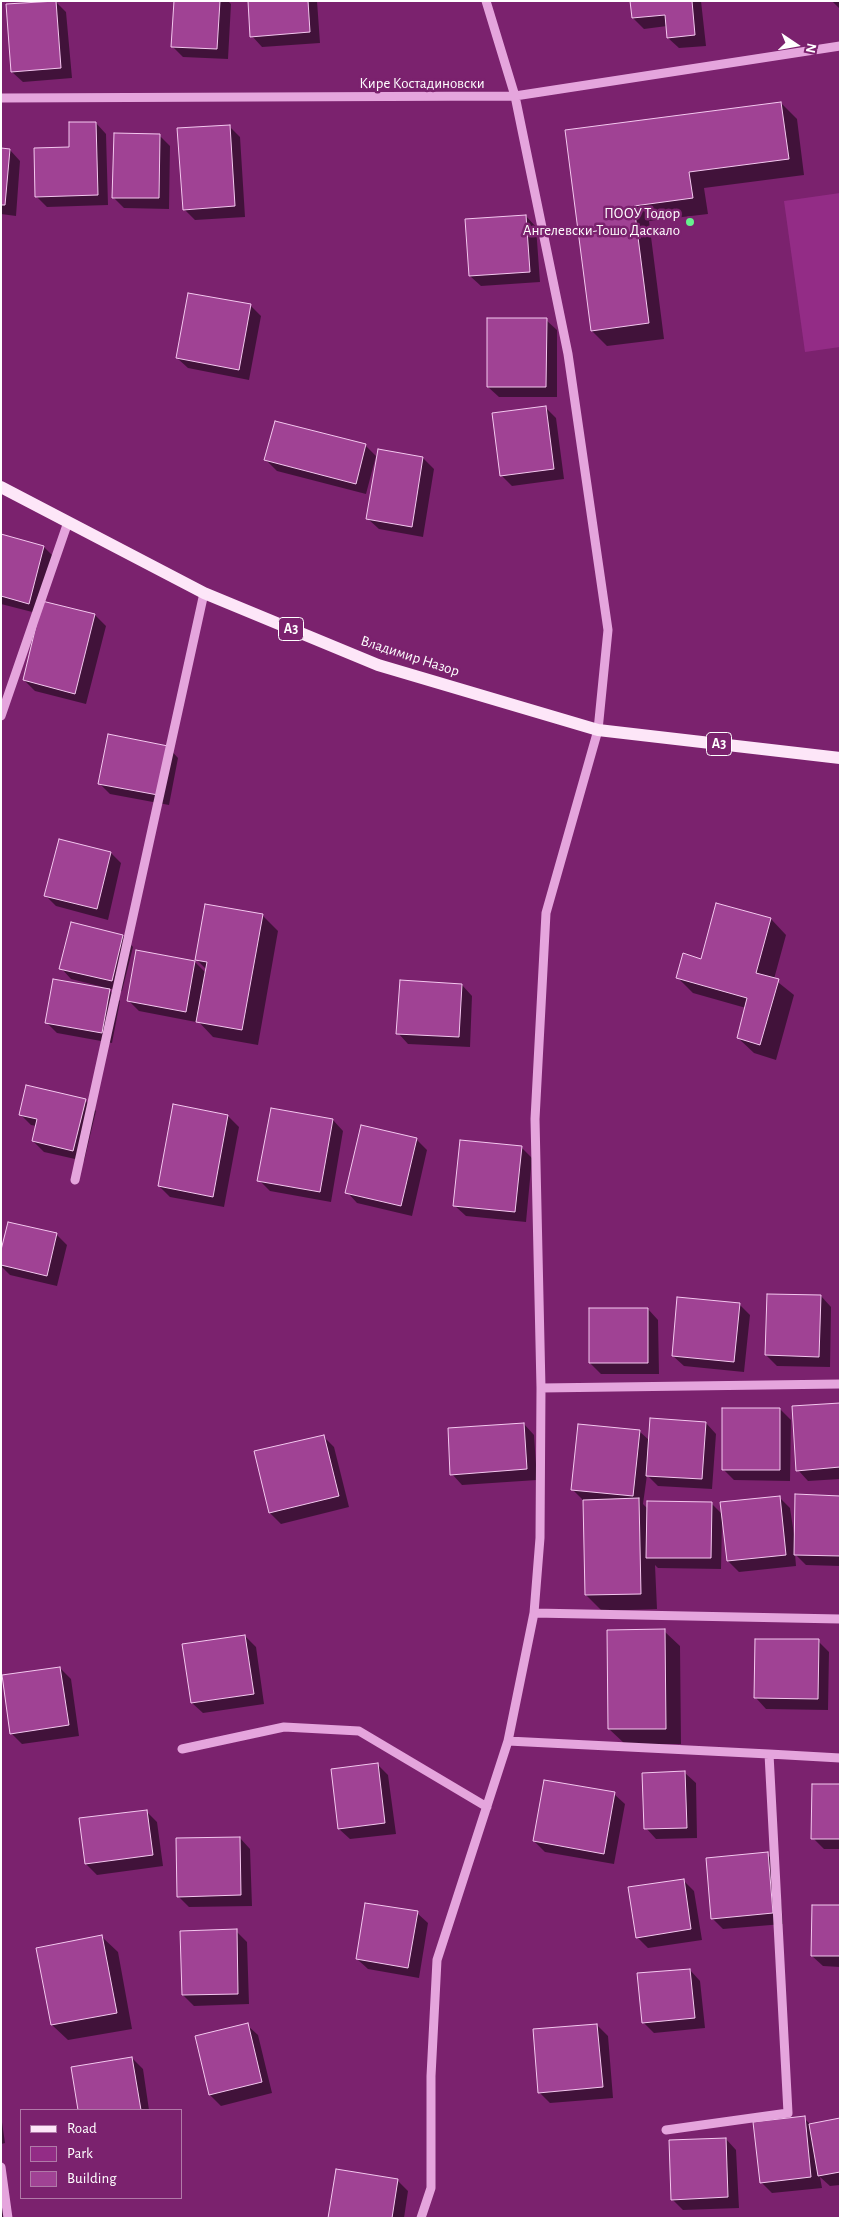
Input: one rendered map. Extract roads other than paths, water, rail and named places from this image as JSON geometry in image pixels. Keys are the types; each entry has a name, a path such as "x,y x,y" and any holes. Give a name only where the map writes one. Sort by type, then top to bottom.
{"main road":[{"name":"Владимир Назор","path":"1,487 204,593 378,665 598,730 840,758"}],"street":[{"path":"421,2218 431,2188 431,2076 437,1960 508,1741 534,1613 540,1538 541,1388 535,1119 546,913 598,730 608,630 568,354 515,96 486,1"},
{"name":"Кире Костадиновски","path":"1,98 515,96 840,46"},
{"path":"1,716 68,522"},
{"path":"75,1180 204,593"},
{"path":"541,1388 840,1384"},
{"path":"534,1613 840,1619"},
{"path":"182,1749 284,1727 358,1731 487,1807"},
{"path":"508,1741 840,1758"},
{"path":"666,2130 788,2113 769,1754"},
{"path":"1,2167 8,2218"}],"place":[{"name":"ПООУ Тодор Ангелевски-Тошо Даскало","path":"690,222"}]}
